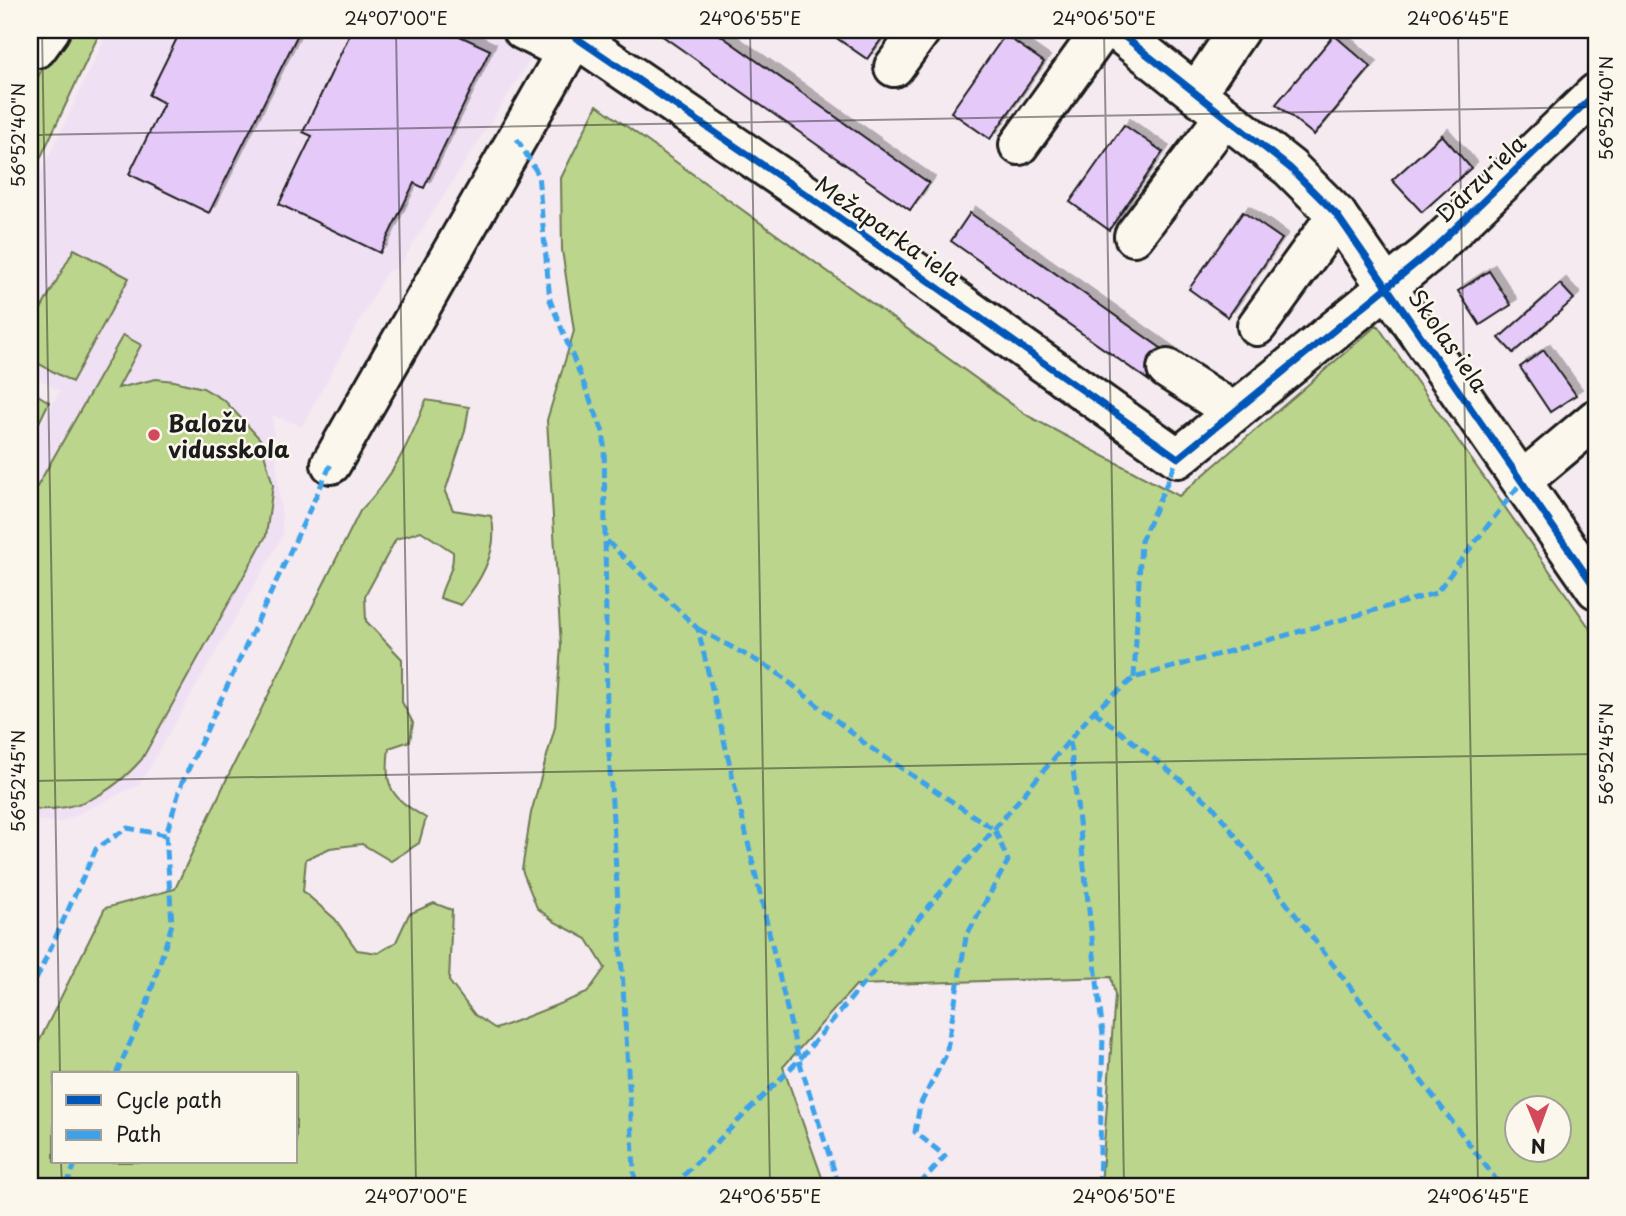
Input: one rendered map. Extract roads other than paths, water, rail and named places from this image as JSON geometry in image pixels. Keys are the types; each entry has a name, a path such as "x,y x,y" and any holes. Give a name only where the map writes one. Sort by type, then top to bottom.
{"street":[{"path":"30,49 37,48 50,30"},
{"name":"Mežaparka iela","path":"523,30 573,40 817,202 1178,458"},
{"path":"894,67 921,30"},
{"path":"1019,145 1102,30"},
{"name":"Skolas iela","path":"1116,30 1290,168 1337,215 1596,589"},
{"path":"1196,93 1239,30"},
{"path":"331,464 573,40"},
{"name":"Dārzu iela","path":"1178,458 1430,252 1596,93"},
{"path":"1134,236 1225,116"},
{"path":"1257,326 1337,215"},
{"path":"1167,369 1234,412"},
{"path":"1523,480 1596,419"}],"place":[{"name":"Baložu vidusskola","path":"154,435"}]}
